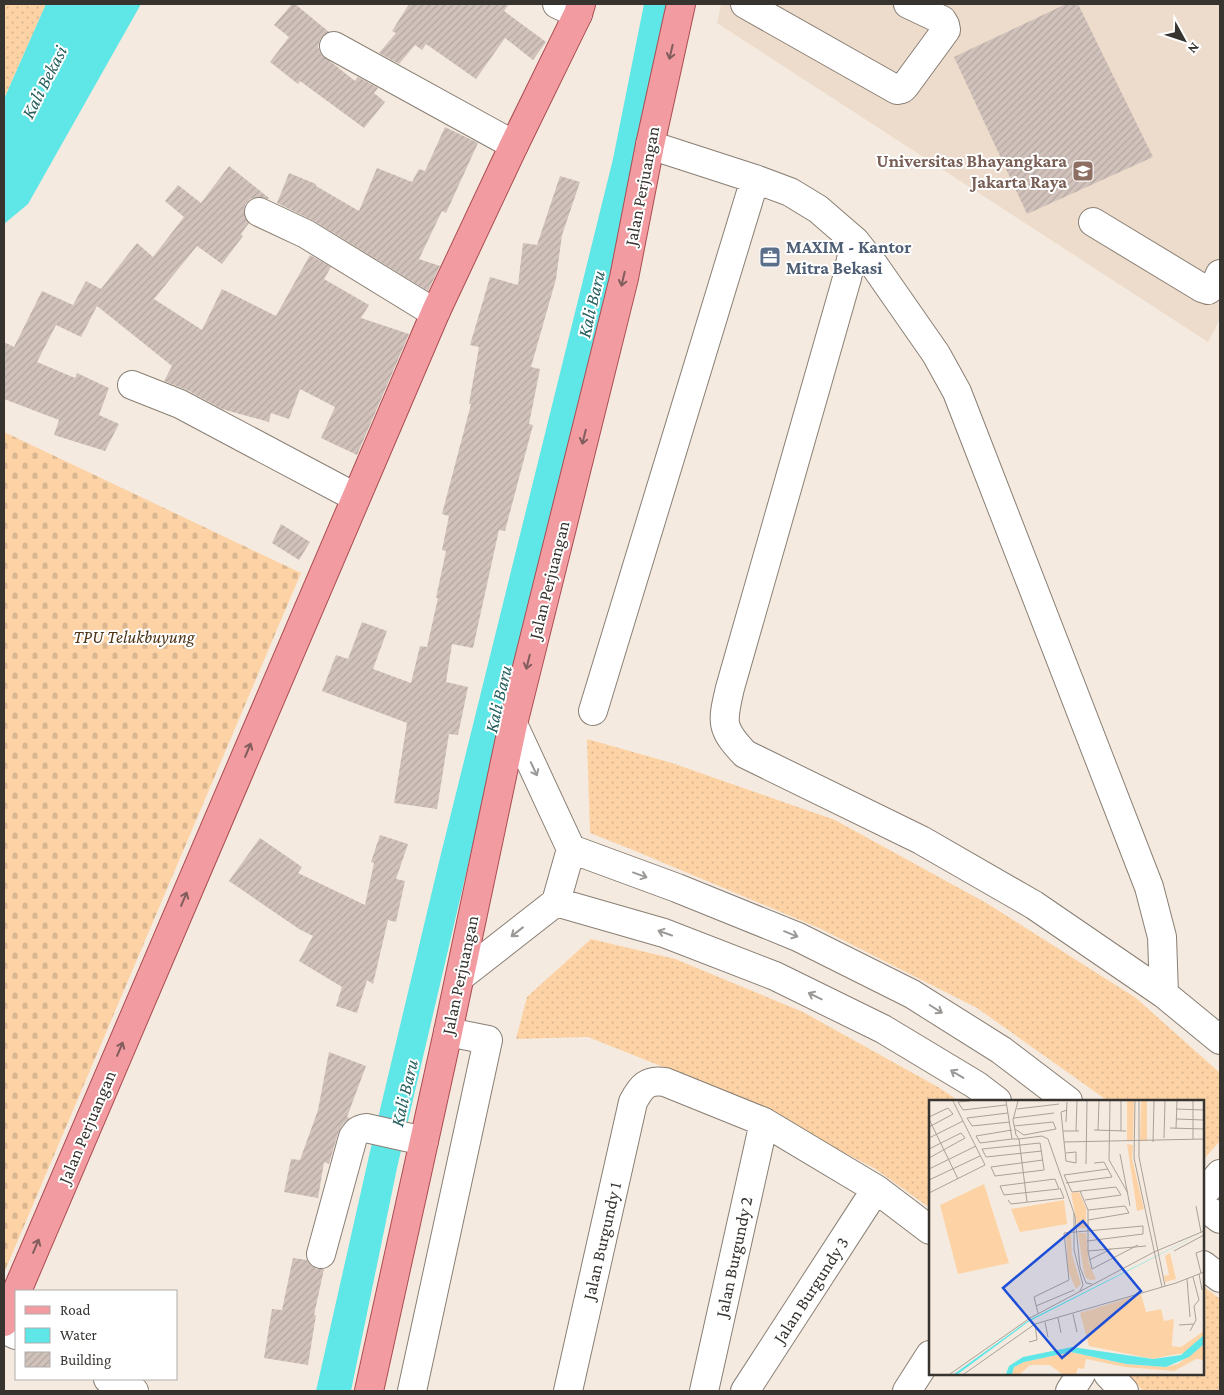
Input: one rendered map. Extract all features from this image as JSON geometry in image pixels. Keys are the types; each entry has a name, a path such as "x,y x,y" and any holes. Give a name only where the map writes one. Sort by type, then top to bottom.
{"main road":[{"name":"Jalan Perjuangan","path":"369,1391 418,1140 448,1032 513,724 624,278 650,145 681,4"},
{"name":"Jalan Perjuangan","path":"18,1290 355,498 436,311 514,145 572,7"},
{"name":"Jalan Perjuangan","path":"4,1322 15,1297"}],"street":[{"path":"745,4 898,90 902,90 946,30 942,20 908,4"},
{"path":"334,46 514,145"},
{"path":"650,145 790,192 811,205 855,241 908,312 936,354 957,392 1149,887 1162,937 1164,994"},
{"path":"593,711 755,179"},
{"path":"259,212 306,234 425,307 436,311"},
{"path":"1093,222 1202,288 1208,290 1214,285 1220,274"},
{"path":"855,241 847,278 730,688 725,710 725,728 733,742 745,754 921,840 1034,905 1164,994 1220,1040"},
{"path":"132,385 180,404 355,498"},
{"path":"460,978 556,902 571,849 513,724"},
{"path":"571,849 677,888 798,937 912,994 1001,1050 1067,1100"},
{"path":"556,902 664,933 775,976 883,1029 976,1084 996,1100"},
{"path":"412,1391 488,1040 448,1032"},
{"name":"Jalan Burgundy 1","path":"568,1391 633,1102 639,1091 647,1084 656,1081 665,1082 764,1122"},
{"path":"764,1122 876,1189 929,1229"},
{"name":"Jalan Burgundy 2","path":"704,1391 764,1122"},
{"path":"321,1254 353,1137 360,1128 418,1140"},
{"path":"1204,1193 1220,1174"},
{"name":"Jalan Burgundy 3","path":"745,1391 876,1189"},
{"path":"1204,1207 1220,1219"},
{"path":"1204,1267 1220,1278"},
{"path":"907,1391 929,1357"},
{"path":"1070,1391 1080,1375"},
{"path":"1109,1375 1124,1391"},
{"path":"110,1380 134,1391"}],"shaded area":[{"name":"Universitas Bhayangkara Jakarta Raya","path":"721,4 1220,4 1220,319 1208,342 717,23"}],"green space":[{"path":"4,4 46,4 4,99"},
{"name":"TPU Telukbuyung","path":"4,432 301,573 4,1273"},
{"path":"587,739 672,763 835,820 988,904 1136,998 1220,1073 1220,1141 1204,1159 1204,1100 1107,1100 977,1008 819,928 590,833"},
{"path":"591,939 675,959 803,1012 938,1087 958,1100 929,1100 929,1207 874,1168 726,1092 588,1037 516,1039 527,997"},
{"path":"1204,1287 1220,1299 1220,1391 1143,1391 1129,1375 1204,1375"}],"water":[{"name":"Kali Bekasi","path":"46,4 141,4 28,204 4,224 4,99"},
{"name":"Kali Baru","path":"644,4 673,4 638,162 513,673 397,1168 351,1391 316,1391 369,1156 439,862 613,159"}],"building":[{"path":"292,4 295,4 329,32 320,39 318,47 321,54 355,81 358,77 378,88 374,93 385,102 364,128 300,81 298,84 270,62 289,37 274,25"},
{"path":"409,4 509,4 504,11 546,42 533,60 505,38 476,79 426,44 422,50 415,45 399,64 379,53 396,33 392,31"},
{"path":"1066,4 1078,4 1153,157 1027,214 954,57"},
{"path":"445,127 478,143 446,213 442,211 419,259 440,266 428,291 314,221 277,203 289,173 316,184 316,186 359,211 377,168 412,182 419,169 425,171"},
{"path":"229,166 269,198 257,197 250,199 245,205 244,214 249,223 241,234 243,236 222,264 197,246 154,299 202,330 222,289 276,316 310,255 331,267 324,279 369,305 361,318 409,334 357,455 321,438 335,407 300,389 289,419 271,413 269,422 222,409 187,390 164,381 172,366 97,306 81,337 56,325 37,362 75,378 77,373 109,388 99,415 119,424 105,451 54,435 59,420 4,399 4,342 14,347 42,291 73,305 86,281 101,289 137,243 153,257 184,217 165,201 178,185 201,203"},
{"path":"560,176 580,182 562,235 556,279 531,367 540,369 529,424 533,425 505,531 499,530 473,648 452,644 446,682 468,687 458,735 449,734 437,809 394,803 407,723 322,691 336,655 348,659 362,622 387,631 373,669 411,683 420,646 427,647 438,598 436,598 446,551 442,550 449,516 442,514 471,404 469,404 479,347 470,345 490,277 518,285 523,243 537,245"},
{"path":"281,524 310,542 299,560 272,543"},
{"path":"380,835 408,844 396,879 405,881 396,922 388,920 373,984 367,980 357,1013 336,1006 342,987 299,961 313,936 299,929 229,881 260,838 302,867 298,873 365,905 374,863 371,862"},
{"path":"329,1052 366,1066 347,1117 350,1118 343,1124 338,1133 329,1164 324,1162 318,1198 284,1192 291,1159 300,1160 318,1110"},
{"path":"293,1258 307,1260 316,1269 324,1269 314,1315 316,1315 308,1365 264,1358 272,1309 282,1310"}],"place":[{"name":"Universitas Bhayangkara Jakarta Raya","path":"1083,171"},
{"name":"MAXIM - Kantor Mitra Bekasi","path":"770,257"}]}
